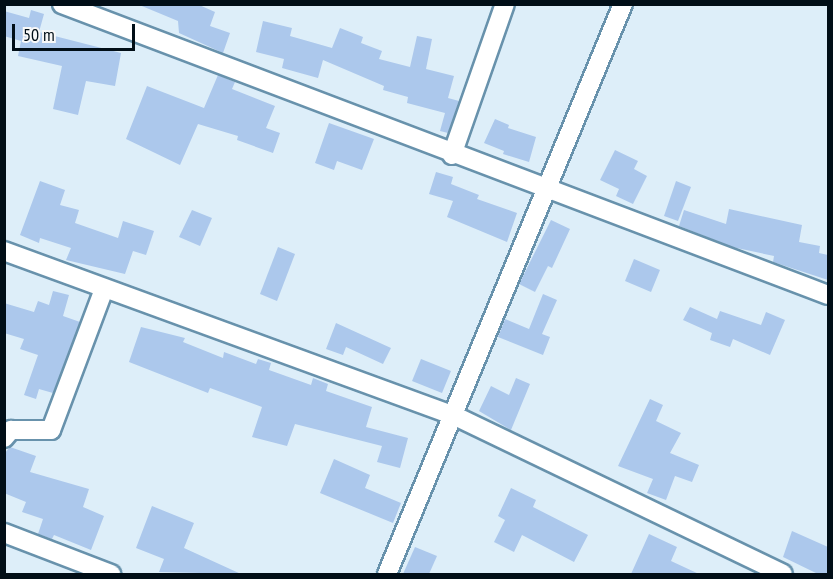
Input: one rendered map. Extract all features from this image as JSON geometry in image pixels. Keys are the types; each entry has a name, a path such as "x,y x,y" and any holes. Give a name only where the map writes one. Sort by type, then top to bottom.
{"street":[{"path":"62,4 828,296"},
{"path":"452,154 505,4"},
{"path":"387,574 624,4"},
{"path":"4,251 453,415 783,574"},
{"path":"4,438 11,430 51,430 104,289"},
{"path":"4,533 111,574"}],"building":[{"path":"137,4 197,4 215,12 210,26 230,33 223,53 179,33 178,21"},
{"path":"31,10 44,14 39,32 121,53 115,86 86,81 78,115 53,109 62,66 18,56 21,41 4,36 4,11 29,18"},
{"path":"263,21 292,28 290,36 332,48 340,28 363,37 361,43 382,51 379,59 410,67 417,36 432,39 426,69 454,76 448,98 459,101 448,133 440,131 445,113 407,103 408,97 383,90 384,86 323,60 318,78 282,68 284,59 256,52"},
{"path":"218,75 235,82 232,89 275,106 266,128 280,133 273,153 237,140 238,136 198,124 180,165 126,139 147,86 204,108"},
{"path":"495,119 509,125 508,128 536,137 529,162 503,154 504,151 484,143"},
{"path":"329,123 374,139 362,170 337,161 334,170 315,163"},
{"path":"615,150 638,161 634,169 647,176 633,204 616,196 619,189 600,180"},
{"path":"436,172 453,177 451,184 479,195 477,199 517,213 507,242 447,217 453,201 429,194"},
{"path":"40,181 65,190 60,205 79,210 75,223 118,238 123,221 154,231 146,255 133,251 125,274 66,260 71,248 40,238 39,243 20,235"},
{"path":"676,181 691,187 678,221 664,216"},
{"path":"729,209 802,225 799,242 820,246 819,253 828,255 828,280 773,262 774,256 732,247 679,226 684,210 726,224"},
{"path":"192,210 212,218 200,246 179,237"},
{"path":"551,220 570,229 552,268 548,266 535,292 519,284"},
{"path":"278,247 295,254 277,301 260,294"},
{"path":"634,259 660,270 651,292 625,281"},
{"path":"53,291 69,295 63,316 80,322 53,393 39,389 36,399 24,395 38,355 20,349 24,339 4,333 4,303 34,312 38,301 49,305"},
{"path":"543,294 557,300 542,334 550,337 543,355 498,337 505,319 529,329"},
{"path":"690,307 717,319 720,311 761,325 766,312 785,320 770,355 733,339 730,347 710,340 712,333 683,320"},
{"path":"336,323 391,348 383,364 346,347 343,355 326,349"},
{"path":"141,327 185,338 183,342 223,358 224,352 256,364 258,359 271,363 269,370 311,385 313,378 328,384 326,391 372,407 366,427 408,438 400,468 377,462 382,446 295,424 287,446 252,437 262,407 210,388 208,393 129,362"},
{"path":"421,359 451,371 442,393 412,381"},
{"path":"516,378 530,384 511,430 479,411 491,386 509,395"},
{"path":"650,399 663,405 656,421 681,433 670,453 699,465 692,482 675,476 666,500 647,493 653,479 618,466"},
{"path":"10,447 36,456 30,472 89,489 83,507 104,516 91,550 54,535 52,539 38,534 43,519 22,512 26,502 4,493 4,454"},
{"path":"334,459 370,475 365,488 401,503 393,523 320,493"},
{"path":"511,488 536,500 533,507 588,535 574,562 522,535 514,552 494,542 505,520 498,516"},
{"path":"152,506 194,523 184,548 241,574 159,572 164,559 136,548"},
{"path":"792,531 828,547 828,574 818,574 783,557"},
{"path":"649,534 677,547 671,561 699,574 631,574"},
{"path":"415,547 437,556 429,574 403,574"}]}
